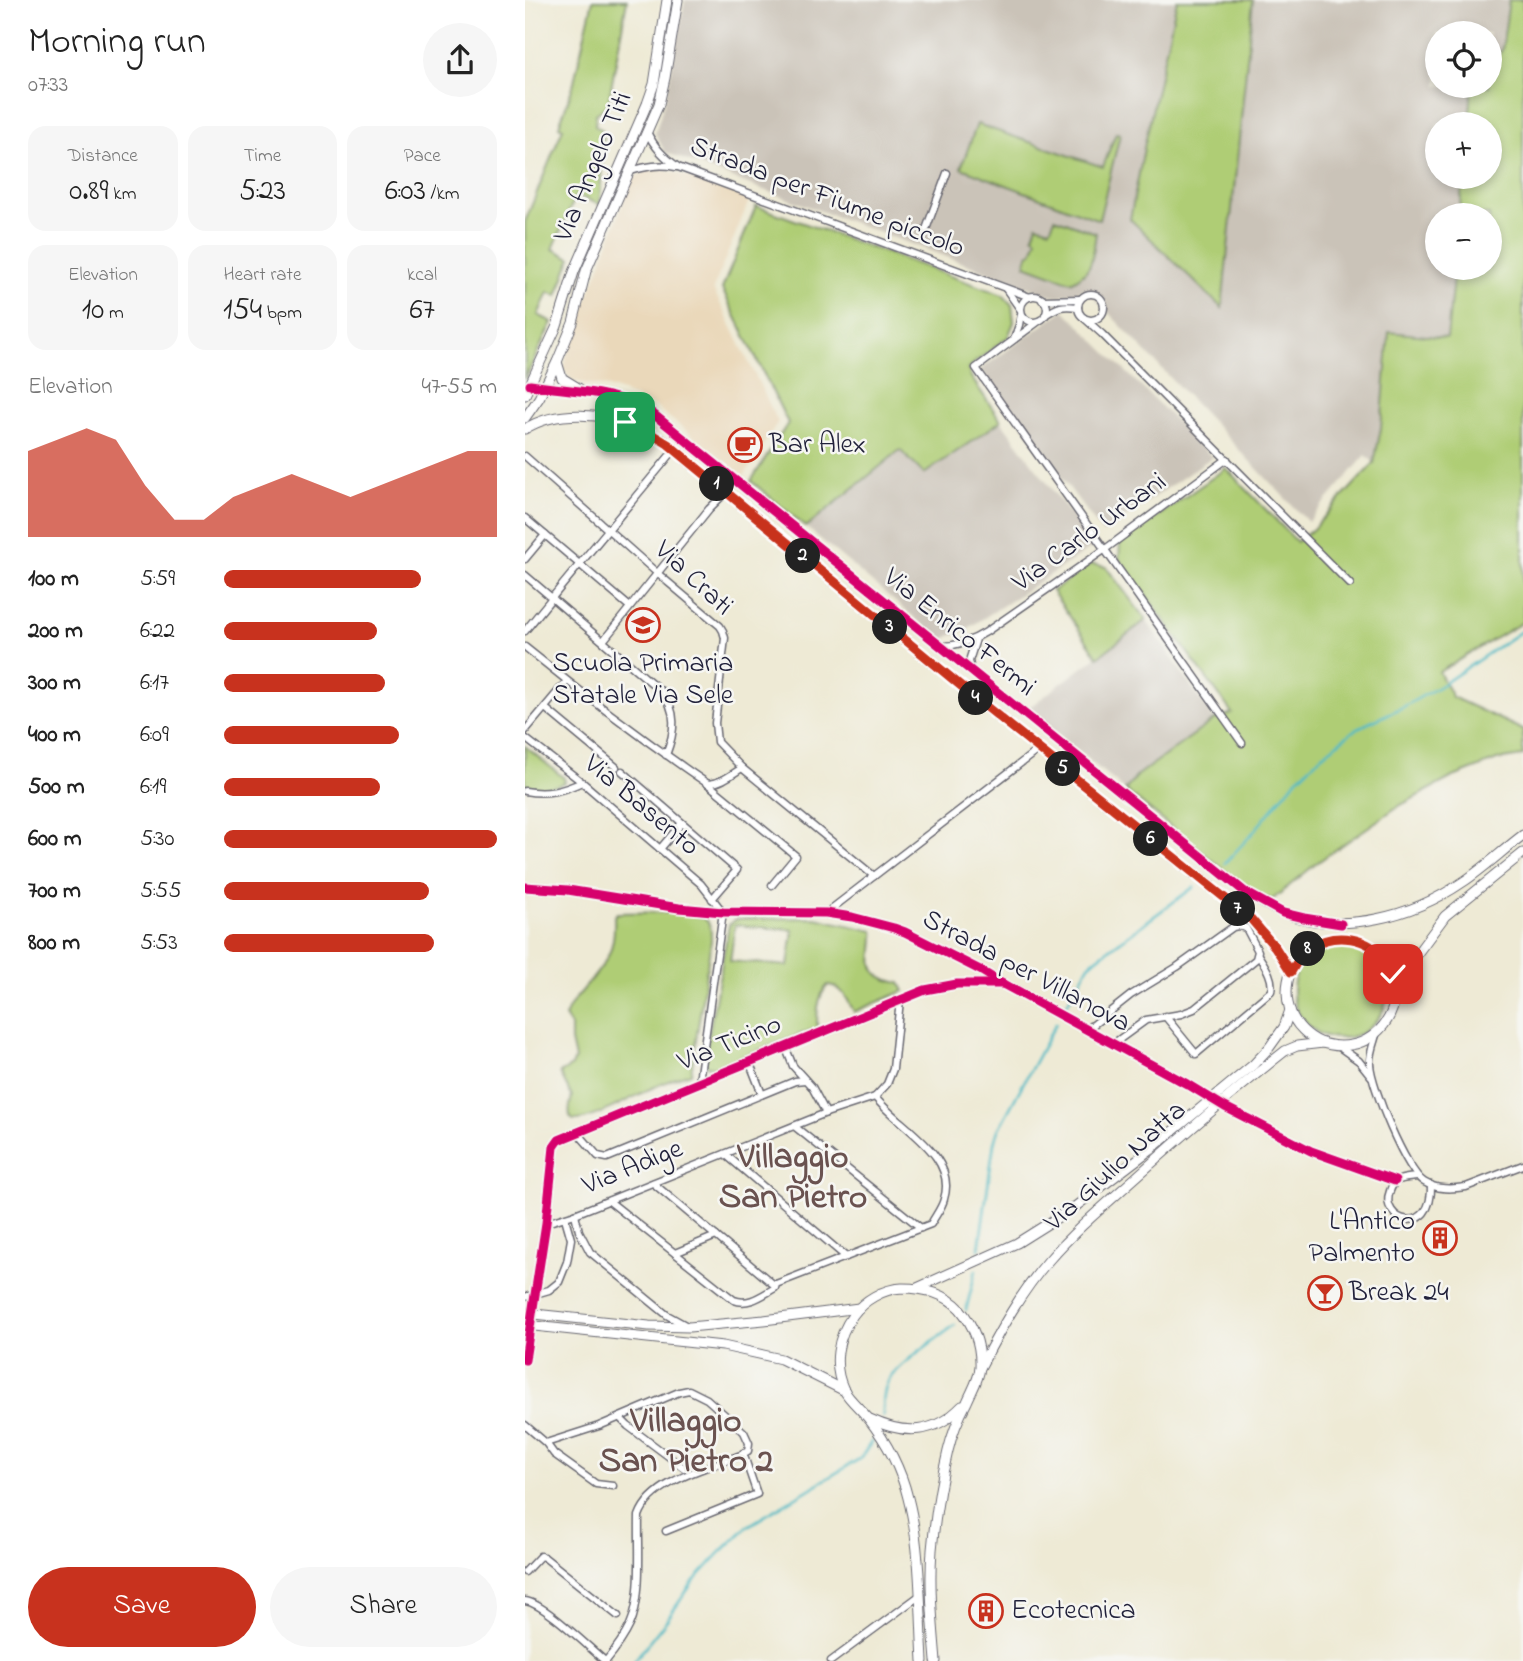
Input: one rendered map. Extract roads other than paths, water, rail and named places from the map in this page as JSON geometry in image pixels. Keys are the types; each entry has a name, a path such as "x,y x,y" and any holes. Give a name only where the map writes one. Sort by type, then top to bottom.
{"main road":[{"name":"Via Angelo Titi","path":"525,395 557,326 575,272 647,104 654,84 667,0"},
{"name":"Via Angelo Titi","path":"525,418 539,398 557,362 572,323 586,271 659,104 678,0"},
{"path":"557,362 562,378 581,390"},
{"name":"Via Enrico Fermi","path":"530,386 581,390 628,401 652,413 1245,892 1283,913 1341,923 1404,912 1427,903 1464,882 1523,835"},
{"name":"Via Enrico Fermi","path":"525,429 566,416 608,418 640,427 675,449 1039,749 1251,919 1275,947 1291,972"},
{"path":"1396,990 1408,967 1445,916 1523,853"},
{"path":"1326,940 1341,923 1359,940 1374,948 1385,960 1393,974 1396,990 1394,1007 1386,1023 1377,1032 1359,1043 1338,1046 1323,1043 1297,1024 1290,1010 1287,985 1299,958 1311,947 1326,940 1359,940"},
{"name":"Via Giulio Natta","path":"917,1288 1017,1243 1076,1206 1151,1149 1253,1065 1284,1027 1290,1010"},
{"name":"Via Giulio Natta","path":"980,1370 1005,1321 1026,1290 1048,1261 1079,1228 1170,1147 1285,1051 1297,1046 1323,1043"},
{"path":"923,1661 913,1523 908,1495 888,1448 868,1418 845,1391 838,1370 838,1347 845,1326 859,1308 876,1295 896,1289 917,1288 939,1294 958,1307 972,1325 979,1347 980,1370 949,1448 935,1523 932,1583 936,1661"},
{"path":"525,1313 649,1326 689,1327 859,1308"},
{"path":"525,1325 723,1346 781,1359 845,1391"},
{"path":"868,1418 888,1427 911,1430 933,1426 952,1416 968,1399"}],"street":[{"name":"Strada per Fiume piccolo","path":"647,132 662,155 678,167 1030,297"},
{"path":"631,171 647,165 678,167"},
{"path":"925,232 947,173"},
{"path":"1005,288 1027,321 1039,321"},
{"path":"1013,340 1023,302 1030,297 1042,300 1080,299 1092,294 1099,297 1104,304 1098,323 1102,334"},
{"path":"1080,299 1079,312 1084,318 1350,584"},
{"path":"1042,300 1046,307 1045,315"},
{"path":"1078,307 1057,307 976,368 1242,743"},
{"path":"1084,318 1093,320 1100,316"},
{"path":"525,631 675,449"},
{"name":"Via Crati","path":"525,456 720,626 725,638 715,723 717,742 742,768 874,876"},
{"name":"Via Carlo Urbani","path":"940,646 957,645 976,639 1104,550 1227,459"},
{"path":"603,641 709,509 726,492"},
{"path":"525,518 630,607"},
{"path":"525,559 545,535"},
{"path":"525,575 668,699 672,707 673,737 666,755"},
{"path":"971,671 969,661 976,639"},
{"path":"525,647 708,784 796,856 772,885"},
{"path":"525,732 567,681"},
{"path":"545,708 737,870 712,899"},
{"name":"Via Basento","path":"525,738 582,782 701,884 723,912"},
{"path":"826,913 1039,749"},
{"path":"708,784 723,780 742,768"},
{"path":"525,791 548,793 582,782"},
{"path":"660,849 682,823"},
{"name":"Strada per Villanova","path":"525,887 568,890 679,908 723,912 826,913 894,928 980,970 1204,1094"},
{"path":"699,1081 723,912"},
{"path":"1084,1028 1093,1025 1131,995 1177,967 1233,927 1246,928 1270,975 1271,991 1196,1054 1165,1016"},
{"path":"1113,1044 1146,1020 1194,1009 1258,955"},
{"name":"Via Ticino","path":"546,1223 554,1147 559,1140 925,990 957,984 1003,984"},
{"path":"653,1183 773,1284 932,1224 944,1199 946,1180 942,1167 932,1151 883,1108 875,1097 887,1084 893,1069 899,1000"},
{"path":"1377,1032 1369,1062 1372,1078 1396,1141 1417,1177 1444,1189 1466,1187 1523,1165"},
{"path":"785,1046 793,1066 813,1087 826,1113"},
{"path":"1338,1046 1359,1061 1372,1078"},
{"path":"748,1061 762,1094"},
{"path":"577,1132 598,1156 607,1158 795,1081 805,1080"},
{"name":"Via Adige","path":"546,1223 575,1214 826,1113 875,1097"},
{"path":"1225,1107 1311,1151 1395,1181 1417,1177"},
{"path":"794,1126 921,1228"},
{"path":"725,1154 846,1257"},
{"path":"1395,1181 1388,1196 1388,1204 1393,1214 1411,1220 1420,1218 1429,1208 1431,1185"},
{"path":"608,1201 734,1300 742,1303 757,1298 775,1288 776,1284"},
{"path":"575,1214 579,1231 590,1252 667,1315 689,1327"},
{"path":"525,1297 549,1290 559,1282 568,1262 571,1238 565,1217"},
{"path":"525,1359 546,1223"},
{"path":"675,1253 716,1236"},
{"path":"525,1601 543,1609 605,1661 617,1648 630,1625 636,1604 639,1516 648,1499 673,1481 748,1451 749,1447 744,1432 707,1399 689,1390 620,1418 547,1443"},
{"path":"620,1418 684,1468"},
{"path":"525,1425 547,1443 554,1454 596,1484 613,1486"},
{"path":"666,1531 757,1494 743,1453"},
{"path":"525,1572 536,1558 544,1557 618,1616"},
{"path":"831,1661 919,1596"}],"waterway":[{"path":"1225,863 1295,781 1321,756 1356,729 1440,686 1523,630"},
{"path":"1064,1009 1089,965 1194,887"},
{"path":"979,1249 998,1130 1056,1023"},
{"path":"966,1310 976,1270"},
{"path":"883,1416 883,1402 890,1378 911,1358 955,1325"},
{"path":"634,1661 693,1582 748,1526 861,1458 872,1441"}],"place":[{"name":"Bar Alex","path":"745,445"},
{"name":"Scuola Primaria Statale Via Sele","path":"643,625"},
{"name":"L'Antico Palmento","path":"1440,1238"},
{"name":"Break 24","path":"1325,1293"},
{"name":"Ecotecnica","path":"986,1611"}],"district":[{"name":"Villaggio San Pietro","path":"793,1178"},
{"name":"Villaggio San Pietro 2","path":"686,1442"}]}
